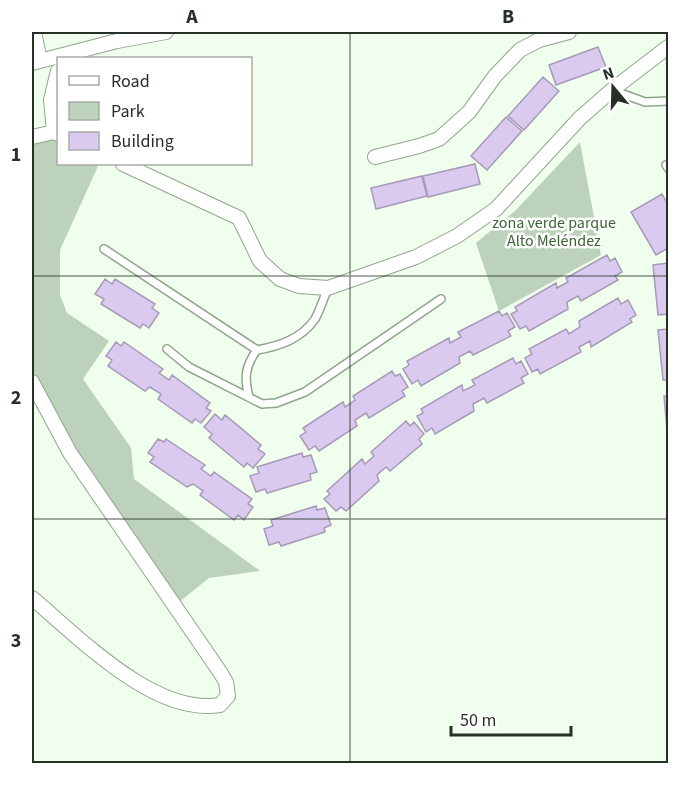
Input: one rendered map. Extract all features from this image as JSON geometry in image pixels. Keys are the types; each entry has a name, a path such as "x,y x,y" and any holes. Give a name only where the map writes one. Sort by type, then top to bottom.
{"street":[{"path":"34,32 36,62 57,57"},
{"path":"62,56 166,32"},
{"path":"375,157 439,139 469,112 495,76 520,50 539,40 568,32"},
{"path":"125,165 239,218 260,261 280,279 298,286 328,288 416,256 457,236 496,209 580,118 669,46"},
{"path":"32,137 56,133 51,100 57,75"},
{"path":"32,382 70,453 226,682 228,696 220,705 206,708 158,695 131,680 32,598"}],"lane":[{"path":"612,90 645,102 669,101"},
{"path":"104,249 257,350"},
{"path":"249,397 246,371 249,361 257,350 281,345 293,339 314,319 328,288"},
{"path":"167,349 189,367 262,404 276,403 305,392 441,299"}],"green space":[{"path":"57,136 57,165 99,165 60,250 60,295 67,313 109,341 83,379 131,448 134,479 260,571 209,578 178,603 72,452 32,371 32,139"},
{"name":"zona verde parque Alto Meléndez","path":"580,142 601,255 499,311 476,243 516,210"}],"building":[{"path":"598,47 606,67 556,85 549,65"},
{"path":"543,77 559,91 524,130 508,116"},
{"path":"506,117 522,131 487,170 471,156"},
{"path":"475,164 480,184 428,197 423,176"},
{"path":"422,176 427,196 376,209 371,188"},
{"path":"662,194 668,205 668,248 656,255 631,212"},
{"path":"607,255 610,261 615,258 622,272 615,276 618,280 581,301 578,296 567,302 568,309 529,331 526,326 520,329 511,314 517,311 515,307 556,283 557,288 568,282 566,278"},
{"path":"668,263 668,314 658,315 653,265"},
{"path":"105,279 112,284 115,279 155,304 152,308 159,313 149,328 143,324 140,328 101,304 104,299 95,294"},
{"path":"618,298 621,304 628,300 636,315 630,319 632,322 591,347 590,341 579,347 581,352 540,374 538,369 532,372 525,358 532,354 529,349 566,329 569,334 580,327 579,321"},
{"path":"499,311 502,316 507,313 515,327 508,331 511,336 473,355 470,351 459,357 460,363 421,386 418,380 412,384 403,369 409,365 407,361 449,338 450,343 461,337 458,332"},
{"path":"668,329 668,380 663,380 658,330"},
{"path":"116,342 121,346 124,342 163,369 159,373 169,380 172,375 210,403 206,408 211,411 201,423 195,419 192,423 158,399 161,394 150,387 145,391 108,366 112,360 106,356"},
{"path":"513,358 516,364 521,361 528,374 521,378 524,383 487,403 484,398 473,404 474,411 435,434 432,428 426,432 417,416 423,413 421,409 462,385 463,391 475,385 472,380"},
{"path":"392,371 395,376 400,374 408,387 402,391 405,396 369,418 366,413 355,420 357,426 319,451 315,446 309,450 300,436 306,432 303,428 343,402 345,407 355,400 353,396"},
{"path":"664,396 668,396 668,441"},
{"path":"215,414 222,420 225,415 261,445 258,449 265,454 253,468 247,463 244,467 209,438 212,434 204,427"},
{"path":"406,421 410,426 414,422 424,434 419,439 422,444 390,471 386,467 377,475 379,481 346,511 341,507 336,511 324,499 330,494 327,491 362,459 365,464 374,456 371,452"},
{"path":"158,439 164,442 166,439 205,465 201,469 211,476 214,472 252,499 248,504 253,507 244,520 238,515 234,520 200,495 203,491 193,484 187,487 150,462 154,457 148,453"},
{"path":"302,453 303,457 311,455 317,472 310,474 311,480 267,493 265,489 256,492 250,476 259,473 257,467"},
{"path":"316,506 317,510 325,508 331,525 324,528 325,532 281,546 279,542 269,545 264,529 273,526 271,520"}]}
